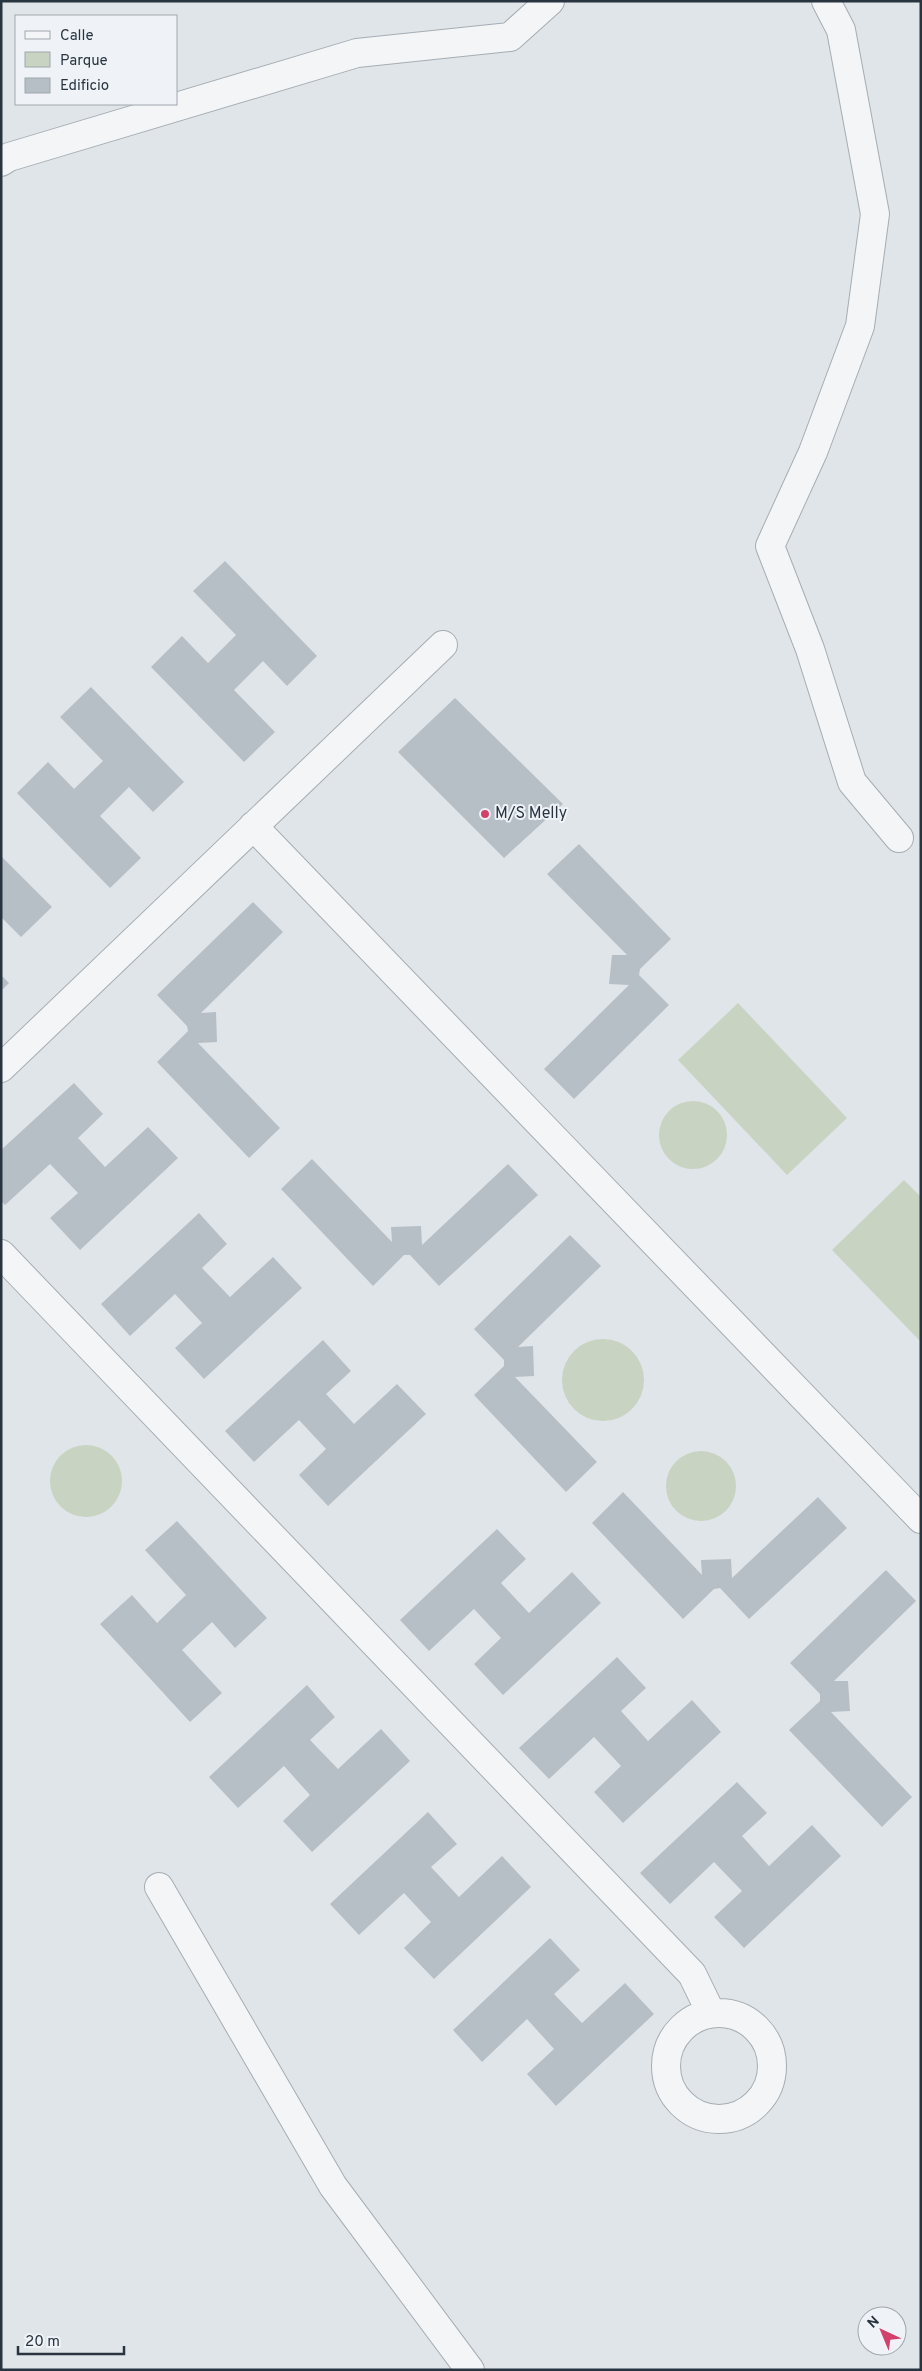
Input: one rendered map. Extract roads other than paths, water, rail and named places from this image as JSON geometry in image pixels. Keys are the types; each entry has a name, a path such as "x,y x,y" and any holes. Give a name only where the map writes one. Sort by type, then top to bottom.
{"street":[{"path":"1,162 9,157 357,53 510,37 550,1"},
{"path":"826,1 841,30 875,214 860,326 813,452 770,546 810,649 852,782 898,838"},
{"path":"1,1068 443,645"},
{"path":"253,826 921,1518"},
{"path":"1,1254 692,1974 711,2013"},
{"path":"159,1887 333,2186 470,2370"}],"place":[{"name":"M/S Melly","path":"485,814"}]}
